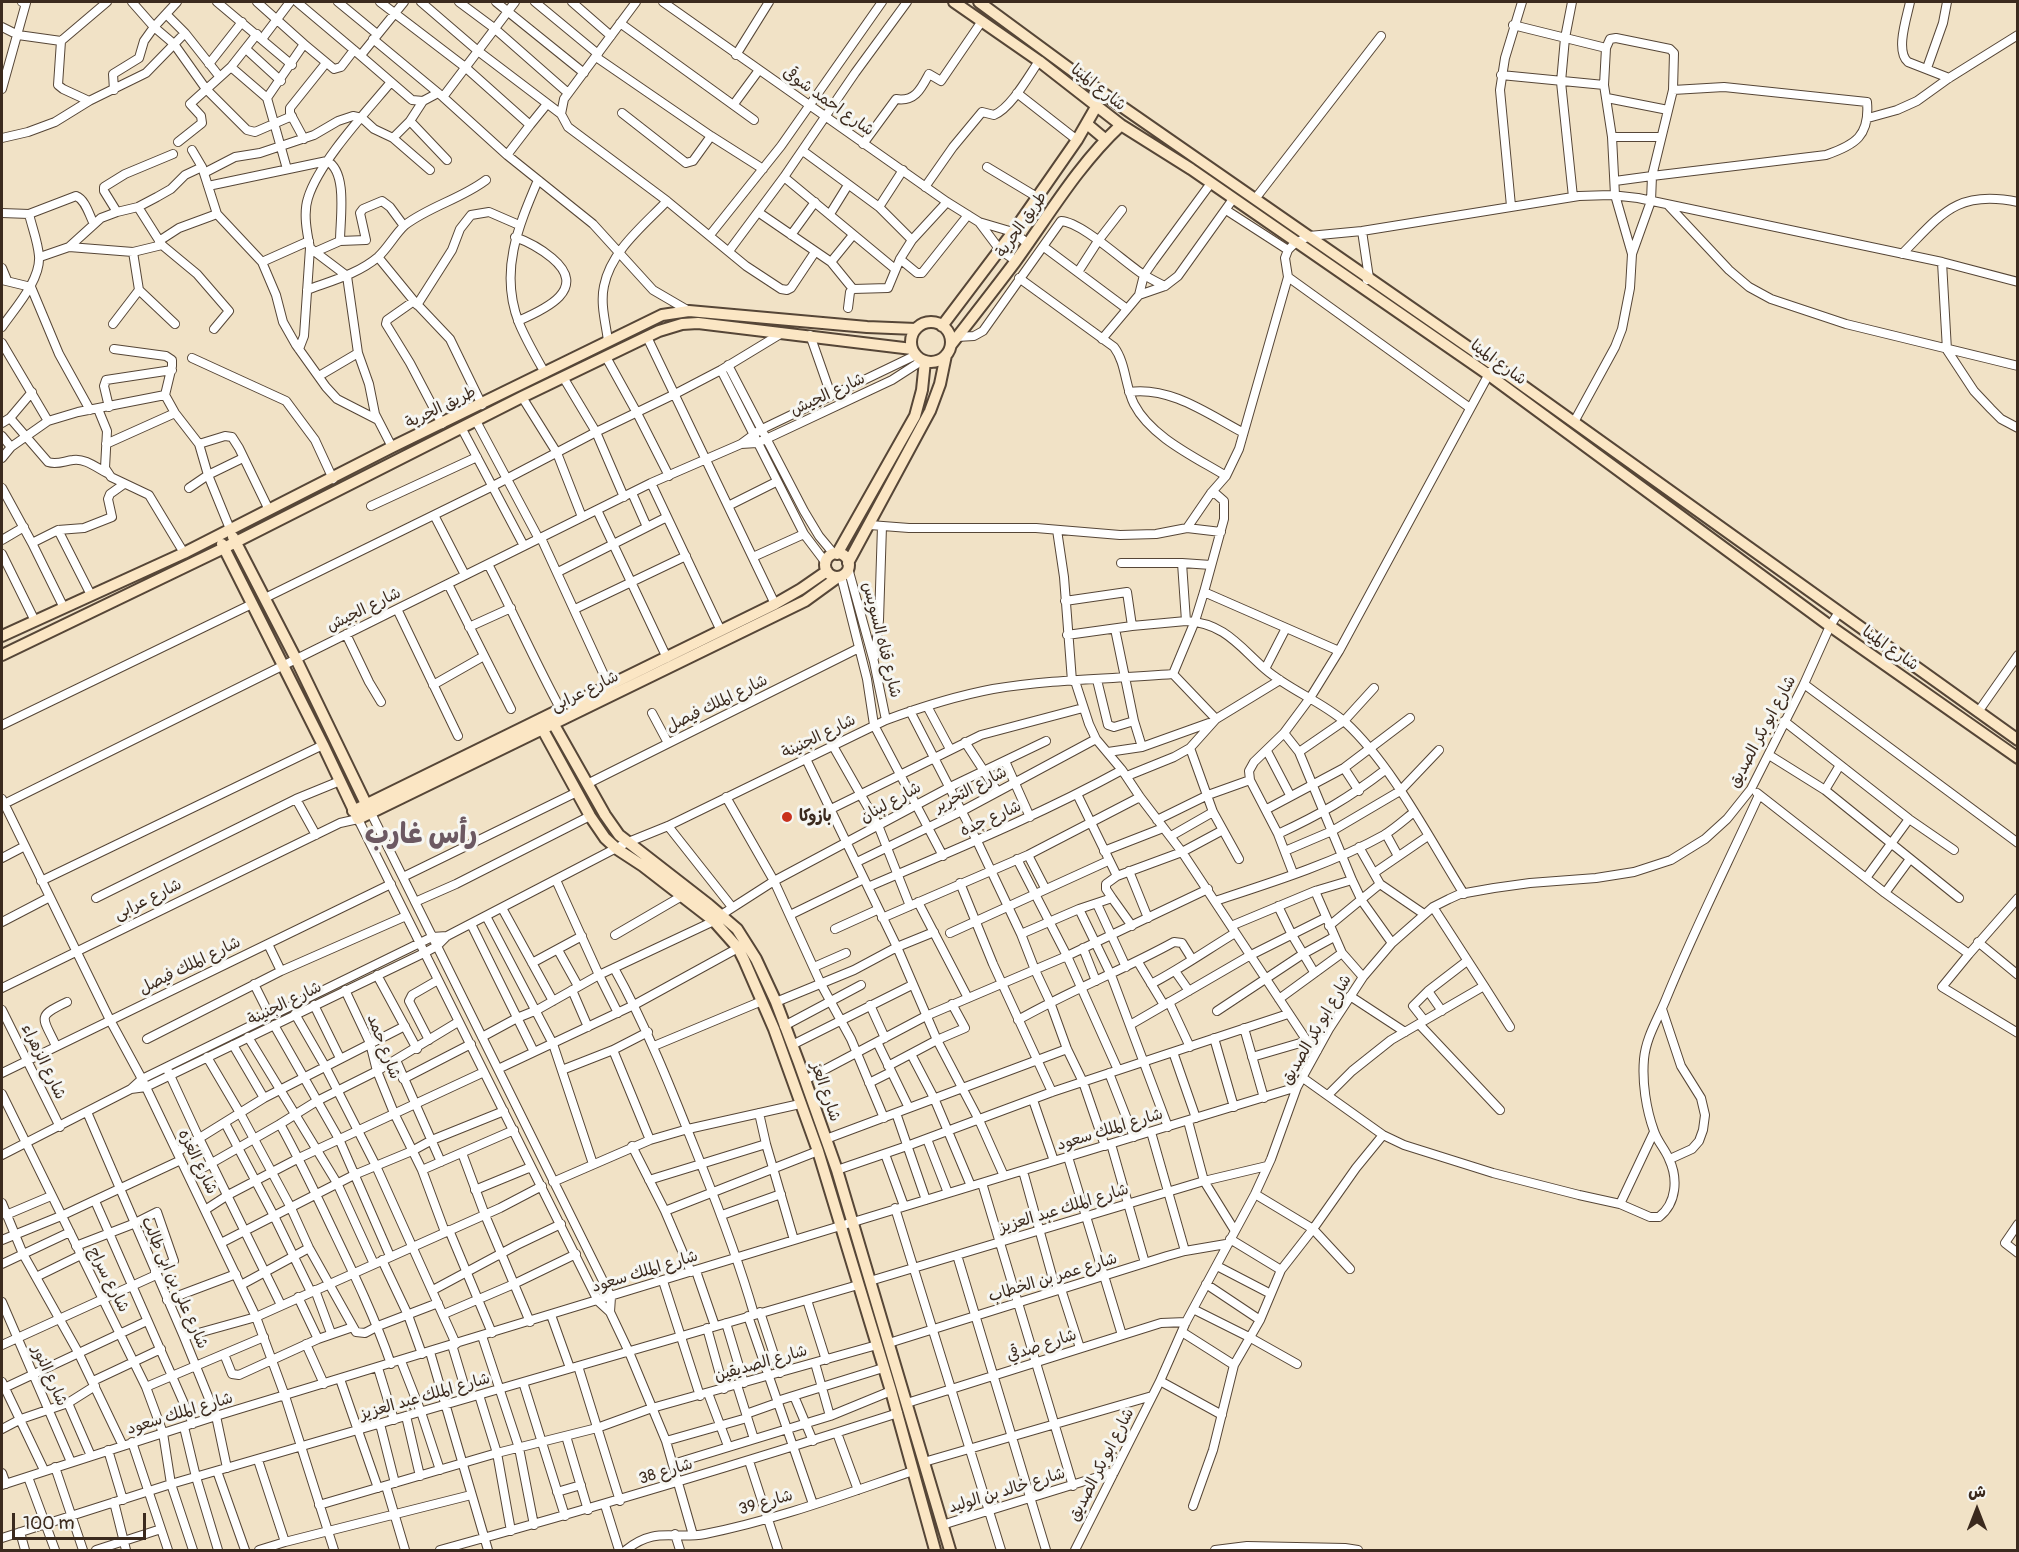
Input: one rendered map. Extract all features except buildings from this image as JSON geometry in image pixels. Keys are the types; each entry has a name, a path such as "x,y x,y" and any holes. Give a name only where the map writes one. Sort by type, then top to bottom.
{"main road":[{"name":"شارع المينا","path":"954,2 1039,62 1121,125 1297,242 1366,282"},
{"name":"شارع المينا","path":"979,2 1108,97 1309,236 1366,282 1492,370 1830,626 2018,758"},
{"name":"طريق الحرية","path":"942,326 1013,232 1077,140 1096,107"},
{"path":"1087,124 1106,140"},
{"name":"طريق الحرية","path":"951,346 1016,261 1076,174 1121,125"},
{"name":"طريق الحرية","path":"2,636 184,553 392,447 662,315 689,311 867,327 916,329"},
{"name":"طريق الحرية","path":"2,655 224,548 522,397 671,327 698,323 810,335 919,356"},
{"path":"931,323 942,326 950,337 951,346 936,362 919,356 911,340 916,329 931,323"},
{"name":"شارع عرابى","path":"355,815 805,601 844,571 876,525 886,490 930,411 951,346"},
{"name":"شارع عرابى","path":"546,723 561,710 775,604 801,589 831,560 915,416 922,390 919,356"},
{"name":"شارع المينا","path":"1492,370 1574,422 2018,740"},
{"path":"230,529 368,809"},
{"path":"218,535 323,745 355,815"},
{"path":"844,556 844,571 832,576 831,560 844,556"},
{"name":"شارع العز","path":"546,723 587,784 622,846 682,896 737,929 746,942 776,1002 837,1170 950,1551"},
{"name":"شارع العز","path":"546,723 577,792 602,835 622,846 718,918 738,948 774,1029 818,1151 898,1413 935,1551"}],"street":[{"path":"2,89 26,3 22,2"},
{"path":"89,101 58,85 61,41 107,2"},
{"path":"132,2 154,27 174,44 206,89 247,130 255,132 292,116"},
{"path":"146,73 139,58 144,41 177,2"},
{"path":"217,2 292,65"},
{"path":"256,2 332,68 338,68 375,36 404,2"},
{"path":"178,142 201,126 201,116 190,104 231,66 290,2"},
{"path":"297,2 407,98 416,101 441,95 515,2"},
{"path":"338,2 507,155 592,224 620,251 653,290 689,311"},
{"path":"380,2 465,67 530,125"},
{"path":"421,2 478,51 561,114 568,127 576,134 667,201 746,266 784,290 791,288 815,252"},
{"path":"459,2 494,28 568,93"},
{"path":"496,2 584,73"},
{"path":"535,2 597,55 711,136 763,169"},
{"path":"572,2 611,36"},
{"path":"561,114 568,93 636,2"},
{"name":"شارع احمد شوقى","path":"663,2 947,202 979,222 1013,232"},
{"path":"736,55 769,2"},
{"path":"710,235 763,169 882,2"},
{"path":"729,251 803,151 855,73 907,2"},
{"path":"1511,206 1500,90 1501,75 1513,26 1522,2"},
{"path":"1572,2 1565,38 1561,82 1572,197"},
{"path":"1910,2 1902,54 1908,62 1950,78"},
{"path":"1927,68 1947,2"},
{"path":"166,14 185,33 219,76"},
{"path":"863,144 896,99 904,100 914,96 929,74 941,81 982,21"},
{"path":"209,64 242,22"},
{"path":"620,23 754,120"},
{"path":"1513,26 1606,48"},
{"path":"2,27 18,35 61,41"},
{"path":"2,138 43,127 146,73 185,33"},
{"path":"1868,118 1897,110 1917,101 2018,35"},
{"path":"1255,199 1381,36"},
{"path":"1574,422 1615,347 1622,329 1630,288 1632,254 1651,201 1652,176 1673,90 1675,60 1672,51 1616,38 1609,39 1606,48 1604,85 1612,137 1615,195 1632,254"},
{"path":"267,98 292,65 304,44"},
{"path":"246,49 281,81"},
{"path":"114,90 113,74 139,58"},
{"path":"925,187 953,147 982,112 997,114 1017,93 1039,62"},
{"path":"304,139 290,110 326,63"},
{"path":"231,66 267,98 287,168"},
{"path":"734,104 759,70"},
{"path":"1501,75 1604,85"},
{"path":"299,349 304,336 311,247 306,223 307,200 327,161 390,82"},
{"path":"1615,181 1826,155 1854,143 1860,137 1868,118 1867,102 1724,87 1673,90"},
{"path":"1017,93 1077,140"},
{"path":"1607,98 1668,110"},
{"path":"393,138 410,121 423,101"},
{"path":"507,155 547,104"},
{"path":"622,113 686,163 693,161 711,136"},
{"path":"69,247 101,218 138,207 165,193 185,175 235,157 260,153 304,139 352,116 362,118 374,129 393,138 430,170"},
{"path":"410,121 447,160"},
{"path":"1612,137 1661,137"},
{"path":"192,150 203,170 217,214 261,262 276,295 283,322 299,349 338,399 378,420"},
{"path":"803,151 879,207 912,240"},
{"path":"117,212 104,191 104,187 125,174 173,154"},
{"path":"208,186 327,161 336,168 340,181 340,241"},
{"path":"987,167 1037,197"},
{"path":"879,207 903,170"},
{"path":"784,177 896,269"},
{"path":"307,290 347,276 378,257 404,226 435,207 472,191 486,180"},
{"path":"538,180 515,237 511,277 512,294 519,321 545,373"},
{"path":"1102,339 1139,295 1144,275 1211,183"},
{"path":"830,214 848,185"},
{"path":"1187,528 1211,493 1226,476 1239,449 1288,277 1285,258 1288,250 1309,236 1362,231 1572,197 1615,195 1942,262 2018,282"},
{"path":"2,213 29,214 76,196 83,202 94,224"},
{"path":"1902,254 1937,219 1958,204 1980,198 2018,202"},
{"path":"1139,295 1165,286 1178,276 1233,199"},
{"path":"261,262 311,247 340,241 366,240 360,213 363,209 380,201 390,207 404,226"},
{"path":"608,341 603,298 604,286 612,265 620,251 667,201"},
{"path":"791,235 815,202"},
{"path":"758,212 831,262 853,288 888,288 900,259 912,240 947,202"},
{"path":"1668,205 1718,259 1757,292 1783,304 1818,316 2018,366"},
{"path":"138,207 160,243 208,284 229,311 214,329"},
{"path":"1078,272 1122,210"},
{"path":"1226,210 1288,250"},
{"path":"442,424 410,363 386,324 387,320 416,303 452,250 460,230 471,215 489,212 519,225"},
{"path":"2,327 31,287 39,257 29,214"},
{"path":"39,257 69,247 133,252 160,243 180,228 217,214"},
{"path":"900,259 917,273 922,273 968,215"},
{"path":"951,346 983,331 1044,247 1059,222 1063,221 1098,241 1144,275 1165,286"},
{"name":"شارع احمد شوقى","path":"979,222 1000,250 1016,261"},
{"path":"1362,231 1366,282"},
{"path":"1013,232 1027,243"},
{"path":"831,262 853,235"},
{"path":"515,237 532,243 561,266 567,282 556,300 544,309 519,321"},
{"path":"311,247 347,276 358,353 378,420 392,447"},
{"path":"1044,247 1127,309"},
{"path":"133,252 139,290 175,324"},
{"path":"378,257 450,339 482,405"},
{"path":"1942,262 1947,350 1974,390 1991,409 2018,428"},
{"path":"2,268 4,280 31,287"},
{"path":"1288,277 1470,408"},
{"path":"1019,279 1102,339 1110,342 1117,351 1139,412 1150,427 1226,476"},
{"path":"31,287 59,354 107,431 105,468 107,473"},
{"path":"848,308 850,292 853,288"},
{"path":"113,324 139,290"},
{"path":"265,598 675,394 725,368 784,332"},
{"path":"810,335 831,395"},
{"path":"647,337 775,604"},
{"path":"2,343 48,421"},
{"path":"114,349 166,356 172,360 172,370 165,395 175,413 199,444 208,475 230,529"},
{"path":"319,376 358,353"},
{"name":"شارع الجيش","path":"2,802 651,483 741,444 756,432 831,395 919,356"},
{"name":"شارع الجيش","path":"741,444 757,443 892,381 919,356"},
{"path":"606,357 638,412 669,476"},
{"path":"192,358 286,400 315,440 333,479"},
{"path":"725,368 756,432 757,443 804,534 831,560"},
{"path":"109,407 104,386 106,381 172,370"},
{"path":"1293,873 1267,809 1250,780 1249,771 1254,762 1284,733 1310,698 1492,370"},
{"path":"563,377 596,432 624,497"},
{"path":"2,423 10,418 32,392"},
{"path":"1130,392 1164,393 1242,432"},
{"path":"2,458 11,447 48,421 165,395"},
{"path":"522,397 557,453 582,517"},
{"path":"106,444 175,413"},
{"path":"10,418 50,463 81,460 149,495 184,553"},
{"path":"476,421 558,572 609,686"},
{"path":"462,429 524,546"},
{"path":"756,432 766,439 831,560"},
{"path":"199,444 229,435 239,448 269,510"},
{"path":"2,436 11,447"},
{"path":"371,506 477,457"},
{"path":"189,488 208,475 243,458"},
{"path":"728,506 776,482"},
{"path":"651,483 721,631"},
{"path":"32,543 58,530 84,528 112,517 108,499 110,494 124,484"},
{"path":"3,492 24,527 64,608"},
{"path":"632,493 647,527"},
{"path":"1211,493 1219,496 1225,504 1226,512 1204,592 1190,621 1173,674 1213,721"},
{"path":"597,510 667,658"},
{"path":"434,515 465,575"},
{"path":"558,572 667,517"},
{"path":"874,662 879,620 876,525 1057,530 1120,536 1156,534 1187,528 1221,532"},
{"path":"2,540 24,527"},
{"path":"58,530 91,595"},
{"path":"1057,530 1073,681 1096,739 1171,836 1208,889 1288,1014 1307,1041 1317,1050"},
{"path":"753,558 804,534"},
{"path":"2,554 35,621"},
{"path":"575,609 686,556"},
{"path":"1121,563 1211,565"},
{"path":"1182,563 1190,621"},
{"path":"488,564 511,608 536,665 561,710"},
{"name":"شارع قناه السويس","path":"844,571 867,679 874,725"},
{"name":"شارع قناه السويس","path":"844,571 874,662 886,720"},
{"path":"448,584 511,709"},
{"path":"1065,601 1127,592 1132,626"},
{"path":"1204,592 1338,651"},
{"path":"2,725 252,604"},
{"path":"469,627 511,608"},
{"path":"398,609 458,736"},
{"name":"شارع ابو بكر الصديق","path":"1074,1551 1160,1381 1186,1322 1255,1194 1297,1087 1363,976 1424,914 1433,907 1464,894 1530,883 1621,875 1659,865 1683,854 1704,839 1727,819 1751,789 1804,684 1830,626 1839,612"},
{"path":"1067,635 1190,621 1228,634 1265,669 1344,721 1370,748 1400,790 1464,894"},
{"path":"1265,669 1286,628"},
{"path":"1114,629 1142,747"},
{"path":"346,634 381,702"},
{"name":"شارع الملك فيصل","path":"587,784 859,648"},
{"path":"433,685 484,656"},
{"path":"1978,712 2018,656"},
{"name":"شارع الجنينة","path":"2,1155 131,1089 142,1079 207,1057 424,953 437,946 447,936 622,846 886,720 927,706 993,689 1173,674"},
{"path":"1097,680 1108,725 1114,727 1134,721"},
{"path":"1108,753 1142,747 1213,721 1280,680"},
{"path":"1804,684 2018,843"},
{"path":"1299,752 1344,721 1374,688"},
{"path":"927,706 950,749"},
{"path":"829,810 981,735 1083,708"},
{"path":"910,711 1022,934 1108,1145 1145,1263"},
{"path":"652,713 668,743"},
{"path":"1267,809 1344,768 1410,718"},
{"path":"1213,721 1190,748 1213,812 1239,859"},
{"path":"1784,722 1806,736 1909,819 1954,850"},
{"path":"874,725 943,855"},
{"path":"1284,733 1299,752 1362,901 1392,944"},
{"name":"شارع التحرير","path":"857,862 962,811 1096,739"},
{"name":"شارع لبنان","path":"482,1037 537,1010 599,975 718,918 774,881 950,787 1046,741"},
{"path":"965,742 997,791"},
{"path":"41,881 323,745"},
{"path":"833,746 878,825 910,906"},
{"name":"شارع جده","path":"868,887 977,841 1124,773 1174,757 1190,748"},
{"path":"1285,851 1332,831 1400,790 1439,750"},
{"path":"1267,751 1290,795"},
{"path":"1769,755 1825,790 1959,898"},
{"path":"806,759 897,947 937,1040 979,1120 1004,1176"},
{"path":"1005,761 1030,817"},
{"path":"1825,790 1840,765"},
{"path":"1344,768 1359,790"},
{"path":"1278,834 1324,812 1385,770"},
{"path":"1157,820 1208,795 1250,780"},
{"path":"96,898 296,799 340,781"},
{"path":"1751,789 1969,954"},
{"path":"403,877 577,792"},
{"path":"1077,794 1117,876"},
{"path":"1303,1078 1383,1135 1404,1145 1493,1173 1620,1204 1650,1217 1662,1216 1675,1189 1674,1176 1670,1159 1654,1132 1644,1085 1645,1050 1649,1034 1759,795"},
{"path":"726,797 774,881 820,984 858,1053 884,1118"},
{"path":"882,918 1028,855 1140,797"},
{"path":"296,799 316,836"},
{"name":"شارع العزه","path":"2,802 110,1020 146,1087 256,1317 285,1396 334,1551"},
{"path":"368,809 611,1297 610,1312"},
{"path":"1171,836 1213,812"},
{"path":"1215,901 1359,847 1386,834 1414,812"},
{"path":"355,815 598,1301 610,1312 666,1441 693,1535"},
{"name":"شارع عرابى","path":"2,988 355,815"},
{"path":"415,902 456,884 590,816"},
{"path":"1866,878 1909,819"},
{"path":"668,826 732,908"},
{"path":"1104,851 1163,828"},
{"path":"1132,926 1106,889 1106,884 1117,876 1182,852 1223,830"},
{"path":"1386,834 1398,856"},
{"path":"1374,873 1428,836"},
{"path":"2,858 25,846"},
{"path":"1359,847 1380,884 1424,914"},
{"path":"1028,855 1045,888"},
{"path":"1017,859 1082,987 1118,1070"},
{"path":"1885,892 1910,859"},
{"path":"950,933 1108,861"},
{"path":"1129,871 1148,918"},
{"path":"790,915 864,879"},
{"path":"556,880 618,1013"},
{"path":"1151,984 1175,971 1233,930 1278,906 1315,891 1352,880"},
{"path":"960,883 1002,984 1052,1092"},
{"name":"شارع الملك فيصل","path":"2,1073 390,884"},
{"path":"1130,1025 1292,935 1327,922 1362,901 1380,884"},
{"path":"805,1080 926,1016 1067,956 1208,889"},
{"path":"1315,891 1342,953 1363,976"},
{"path":"615,935 682,896"},
{"path":"2,922 50,897"},
{"path":"1022,934 1079,909 1112,898"},
{"path":"2016,1030 1942,987 1978,942 2018,898"},
{"path":"918,902 968,998"},
{"path":"1097,904 1126,967"},
{"path":"1278,906 1314,972"},
{"path":"1433,907 1510,1027"},
{"path":"502,908 553,1001"},
{"path":"1079,909 1111,975 1168,1127"},
{"path":"835,929 878,910"},
{"path":"147,1039 281,971 406,916"},
{"path":"486,916 553,1044 593,1164"},
{"path":"471,924 534,1052"},
{"path":"776,1002 854,970 897,947 934,932"},
{"name":"شارع الجنينة","path":"131,1089 146,1087 168,1071 273,1014 432,937 447,936"},
{"path":"532,963 582,936"},
{"path":"1217,1011 1265,978 1334,937"},
{"path":"1018,1020 1176,941 1182,943 1192,959"},
{"path":"1978,942 2018,975"},
{"path":"268,944 281,971"},
{"path":"498,1069 634,1005 738,948"},
{"path":"1083,948 1095,981"},
{"path":"558,950 575,988 588,1027"},
{"path":"814,967 846,953"},
{"path":"1279,999 1342,953"},
{"path":"1467,961 1428,991 1413,1006 1421,1022 1500,1110"},
{"path":"1138,962 1166,1004 1190,1047"},
{"path":"614,968 654,1046 738,1258 754,1314 768,1377 813,1504"},
{"path":"1175,971 1189,991"},
{"path":"377,975 417,1049"},
{"path":"429,1040 409,1001 412,995 438,980"},
{"path":"254,984 273,1014 304,1077 339,1139 390,1256"},
{"path":"784,1026 861,985"},
{"path":"792,1045 912,985"},
{"path":"1328,1095 1369,1057 1421,1022 1484,986"},
{"name":"شارع حمد","path":"345,990 370,1043 377,1071 394,1113 422,1170 492,1333"},
{"path":"1428,991 1442,1011"},
{"path":"1350,996 1405,1032"},
{"path":"654,1046 762,1001"},
{"path":"56,1046 44,1021 45,1015 48,1010 67,1002"},
{"path":"869,1083 911,1054 965,1028 952,1004"},
{"path":"314,1005 340,1058"},
{"path":"870,1005 890,1069 909,1108"},
{"path":"1662,1010 1681,1066 1701,1098 1705,1115 1699,1142 1692,1149 1670,1159"},
{"name":"شارع الزهراء","path":"2,1011 60,1127"},
{"path":"295,1014 325,1066 376,1166 411,1247 444,1314 468,1398"},
{"path":"837,1170 1052,1092 1288,1014"},
{"path":"189,1176 317,1101 417,1049 458,1022"},
{"path":"2,1240 62,1216 119,1189 179,1156 199,1138 264,1098 405,1026"},
{"path":"1244,1028 1264,1098"},
{"path":"562,1070 613,1050 648,1032"},
{"path":"248,1037 279,1090 318,1149 408,1315 426,1353 488,1551"},
{"path":"1214,1038 1234,1107"},
{"path":"1252,1058 1307,1041"},
{"path":"403,1079 471,1044"},
{"path":"233,1045 264,1098"},
{"path":"826,1139 1067,1049"},
{"path":"613,1050 650,1140"},
{"path":"1173,1052 1192,1120 1204,1181 1235,1231"},
{"path":"911,1054 934,1098 971,1186"},
{"path":"207,1057 290,1206 309,1248 358,1333 363,1334 438,1303"},
{"path":"396,1060 441,1162"},
{"path":"168,1071 281,1305"},
{"path":"205,1210 270,1172 484,1072"},
{"path":"1109,1073 1134,1137"},
{"name":"شارع الملك سعود","path":"4,1485 44,1470 216,1416 1297,1087"},
{"name":"شارع سراج","path":"2,1094 146,1387 163,1433 171,1484 193,1551"},
{"path":"1033,1100 1054,1161"},
{"path":"554,1182 650,1140 688,1129 800,1104"},
{"path":"221,1243 354,1174 504,1111"},
{"name":"شارع على بن ابى طالب","path":"87,1112 216,1416 227,1468"},
{"path":"759,1113 794,1240"},
{"path":"896,1113 926,1200"},
{"path":"225,1123 256,1180 293,1257 313,1291 331,1334"},
{"path":"280,1124 299,1158 354,1273 378,1326 391,1364"},
{"path":"422,1170 514,1130"},
{"path":"1151,1132 1185,1251"},
{"path":"1620,1204 1654,1132"},
{"path":"1193,1506 1213,1450 1234,1365 1260,1320 1269,1293 1281,1270 1383,1135"},
{"path":"927,1139 948,1193"},
{"path":"649,1180 766,1144"},
{"path":"633,1146 694,1271 711,1327 724,1389"},
{"path":"665,1211 818,1151"},
{"path":"462,1153 485,1215 530,1322"},
{"path":"885,1154 914,1268 1001,1551"},
{"path":"1068,1157 1122,1335"},
{"name":"شارع الملك عبد العزيز","path":"870,1281 1204,1181 1267,1166"},
{"path":"475,1190 531,1167"},
{"path":"1023,1171 1040,1231 1080,1348"},
{"path":"982,1183 1073,1486"},
{"path":"184,1338 256,1317 485,1215 542,1186"},
{"path":"722,1215 781,1194"},
{"path":"1255,1194 1313,1229 1350,1269"},
{"path":"6,1215 51,1196"},
{"path":"95,1201 193,1424"},
{"path":"2,1203 23,1254 78,1352 123,1446"},
{"path":"2,1345 132,1285 174,1261 157,1212 76,1246"},
{"path":"433,1290 561,1224"},
{"path":"2018,1224 2005,1243 2018,1253"},
{"path":"2,1264 70,1232"},
{"path":"1228,1242 1281,1270"},
{"name":"شارع عمر بن الخطاب","path":"889,1343 1185,1251 1228,1242"},
{"path":"241,1285 309,1248"},
{"path":"444,1314 576,1254"},
{"path":"36,1277 81,1255"},
{"path":"957,1255 1046,1551"},
{"path":"1217,1266 1269,1293"},
{"path":"167,1300 236,1274"},
{"path":"663,1281 704,1394 728,1446"},
{"path":"1206,1284 1260,1320"},
{"name":"شارع الملك عبد العزيز","path":"2,1538 171,1484 858,1285"},
{"path":"298,1297 318,1339"},
{"path":"807,1300 826,1360"},
{"name":"شارع النور","path":"2,1305 71,1462"},
{"path":"1193,1309 1297,1364"},
{"path":"754,1314 780,1373"},
{"path":"551,1315 597,1428 620,1501"},
{"path":"44,1470 21,1419 2,1386 147,1320"},
{"name":"شارع صدقي","path":"907,1403 1122,1335 1167,1322 1186,1322"},
{"path":"726,1323 753,1439"},
{"path":"224,1354 231,1372 239,1375 306,1344 353,1327"},
{"path":"1182,1332 1234,1365"},
{"path":"482,1336 519,1449 534,1525"},
{"path":"146,1387 264,1337"},
{"path":"306,1344 324,1384"},
{"name":"شارع الصديقين","path":"319,1505 497,1453 597,1428 652,1408 877,1345"},
{"path":"2,1429 21,1419 68,1403 94,1384 134,1361 161,1349"},
{"path":"401,1361 422,1412 440,1470"},
{"path":"815,1363 830,1416"},
{"path":"378,1368 394,1420"},
{"path":"666,1441 720,1427 777,1402 883,1368"},
{"path":"340,1379 358,1431 394,1513 405,1551"},
{"path":"1160,1381 1222,1415"},
{"path":"523,1382 565,1516"},
{"path":"673,1464 830,1416 891,1391"},
{"path":"479,1395 497,1453 512,1531"},
{"path":"794,1396 813,1441"},
{"path":"924,1462 1152,1396"},
{"path":"68,1403 91,1456"},
{"name":"شارع 38","path":"440,1551 620,1501 898,1413"},
{"path":"406,1416 420,1476"},
{"path":"380,1424 396,1483"},
{"path":"184,1427 218,1551"},
{"path":"837,1433 858,1490"},
{"path":"566,1436 588,1510"},
{"path":"132,1442 168,1551"},
{"path":"108,1450 123,1500"},
{"path":"258,1460 285,1542"},
{"path":"749,1461 778,1551"},
{"path":"55,1467 83,1551"},
{"path":"217,1471 245,1551"},
{"name":"شارع 39","path":"626,1551 633,1545 654,1536 693,1535 768,1517 913,1471"},
{"name":"شارع خالد بن الوليد","path":"942,1525 1114,1472"},
{"path":"2,1473 4,1485"},
{"path":"27,1477 46,1523 54,1551"},
{"path":"557,1492 581,1485"},
{"path":"259,1551 394,1513 471,1495"},
{"path":"114,1502 126,1551"},
{"path":"605,1505 619,1551"},
{"path":"98,1550 160,1529"},
{"path":"20,1532 25,1551"},
{"path":"675,1534 680,1551"},
{"path":"1215,1551 1251,1548 1346,1548 1358,1551"}],"place":[{"name":"بازوكا","path":"787,817"}],"district":[{"name":"رأس غارب","path":"421,836"}]}
